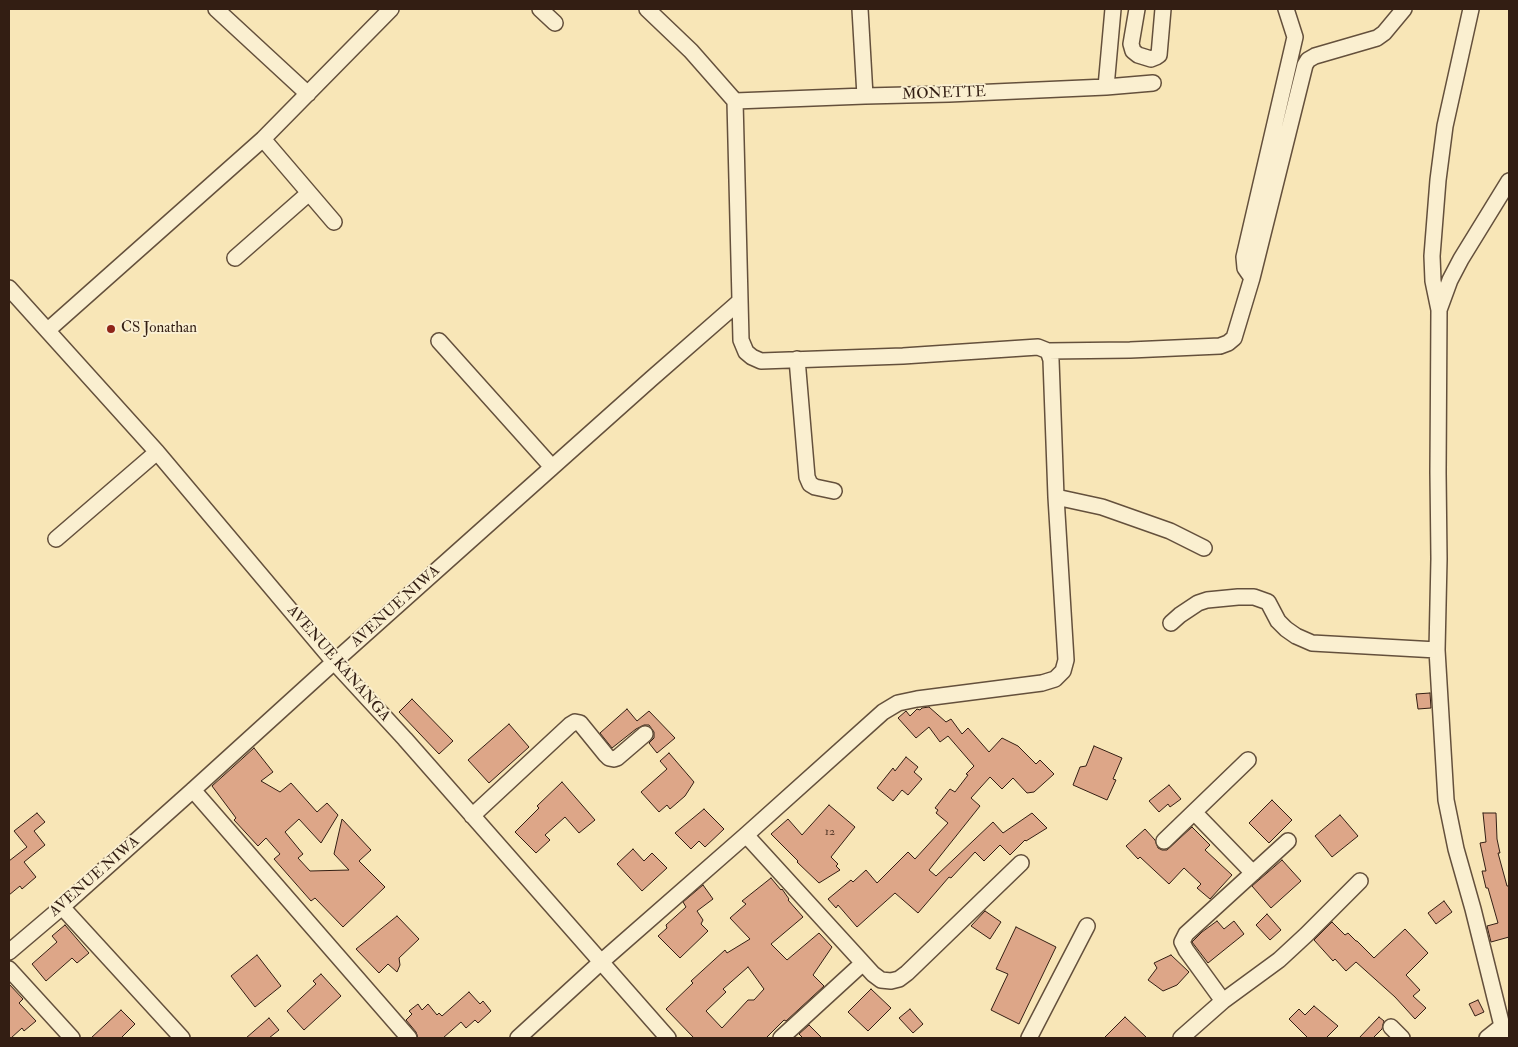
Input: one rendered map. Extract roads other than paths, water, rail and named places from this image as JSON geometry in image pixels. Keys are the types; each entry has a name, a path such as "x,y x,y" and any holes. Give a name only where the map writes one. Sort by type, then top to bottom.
{"street":[{"path":"216,9 308,94"},
{"path":"48,330 263,139 392,9"},
{"path":"540,9 555,23"},
{"path":"647,9 691,51 735,101 741,340 746,352 752,357 761,360 903,356 1038,347 1048,351 1157,349 1220,346 1228,343 1234,338 1252,278 1305,65 1308,60 1315,56 1377,38 1384,33 1404,9"},
{"path":"860,9 865,96"},
{"path":"1106,87 1113,9"},
{"path":"1137,9 1131,44 1133,51 1138,55 1151,59 1159,55 1163,9"},
{"path":"1252,278 1245,268 1244,257 1295,37 1286,9"},
{"path":"1471,9 1445,126 1438,180 1432,256 1433,281 1439,310 1438,472 1440,560 1437,650 1446,800 1456,849 1473,909 1503,1032 1487,1038"},
{"name":"MONETTE","path":"735,101 949,94 1153,83"},
{"path":"263,139 334,222"},
{"path":"1439,310 1450,280 1461,259 1509,181"},
{"path":"235,258 309,192"},
{"name":"AVENUE KANANGA","path":"9,288 157,452 334,662 405,739 668,1038"},
{"name":"AVENUE NIWA","path":"9,952 193,790 651,378 739,302"},
{"path":"439,341 552,467"},
{"path":"518,1038 882,712 898,703 917,699 1042,683 1055,679 1063,672 1066,660 1056,497 1052,360 1048,351"},
{"path":"797,359 807,477 810,484 814,487 834,491"},
{"path":"56,539 157,452"},
{"path":"1056,497 1110,510 1170,531 1204,548"},
{"path":"1171,623 1192,607 1207,600 1254,597 1268,602 1278,620 1286,629 1312,643 1437,650"},
{"path":"472,816 570,724 575,722 580,724 606,755 614,759 646,734"},
{"path":"1164,841 1248,760"},
{"path":"193,790 409,1038"},
{"path":"1194,812 1253,872"},
{"path":"746,835 863,963 881,980 900,980 1021,863"},
{"path":"1223,1001 1182,942 1186,934 1288,841"},
{"path":"1181,1038 1223,1001 1279,960 1360,881"},
{"path":"62,907 182,1038"},
{"path":"1029,1038 1087,926"},
{"path":"781,1038 863,963"},
{"path":"9,969 72,1038"},
{"path":"1391,1027 1402,1038"}],"place":[{"name":"CS Jonathan","path":"111,329"}]}
